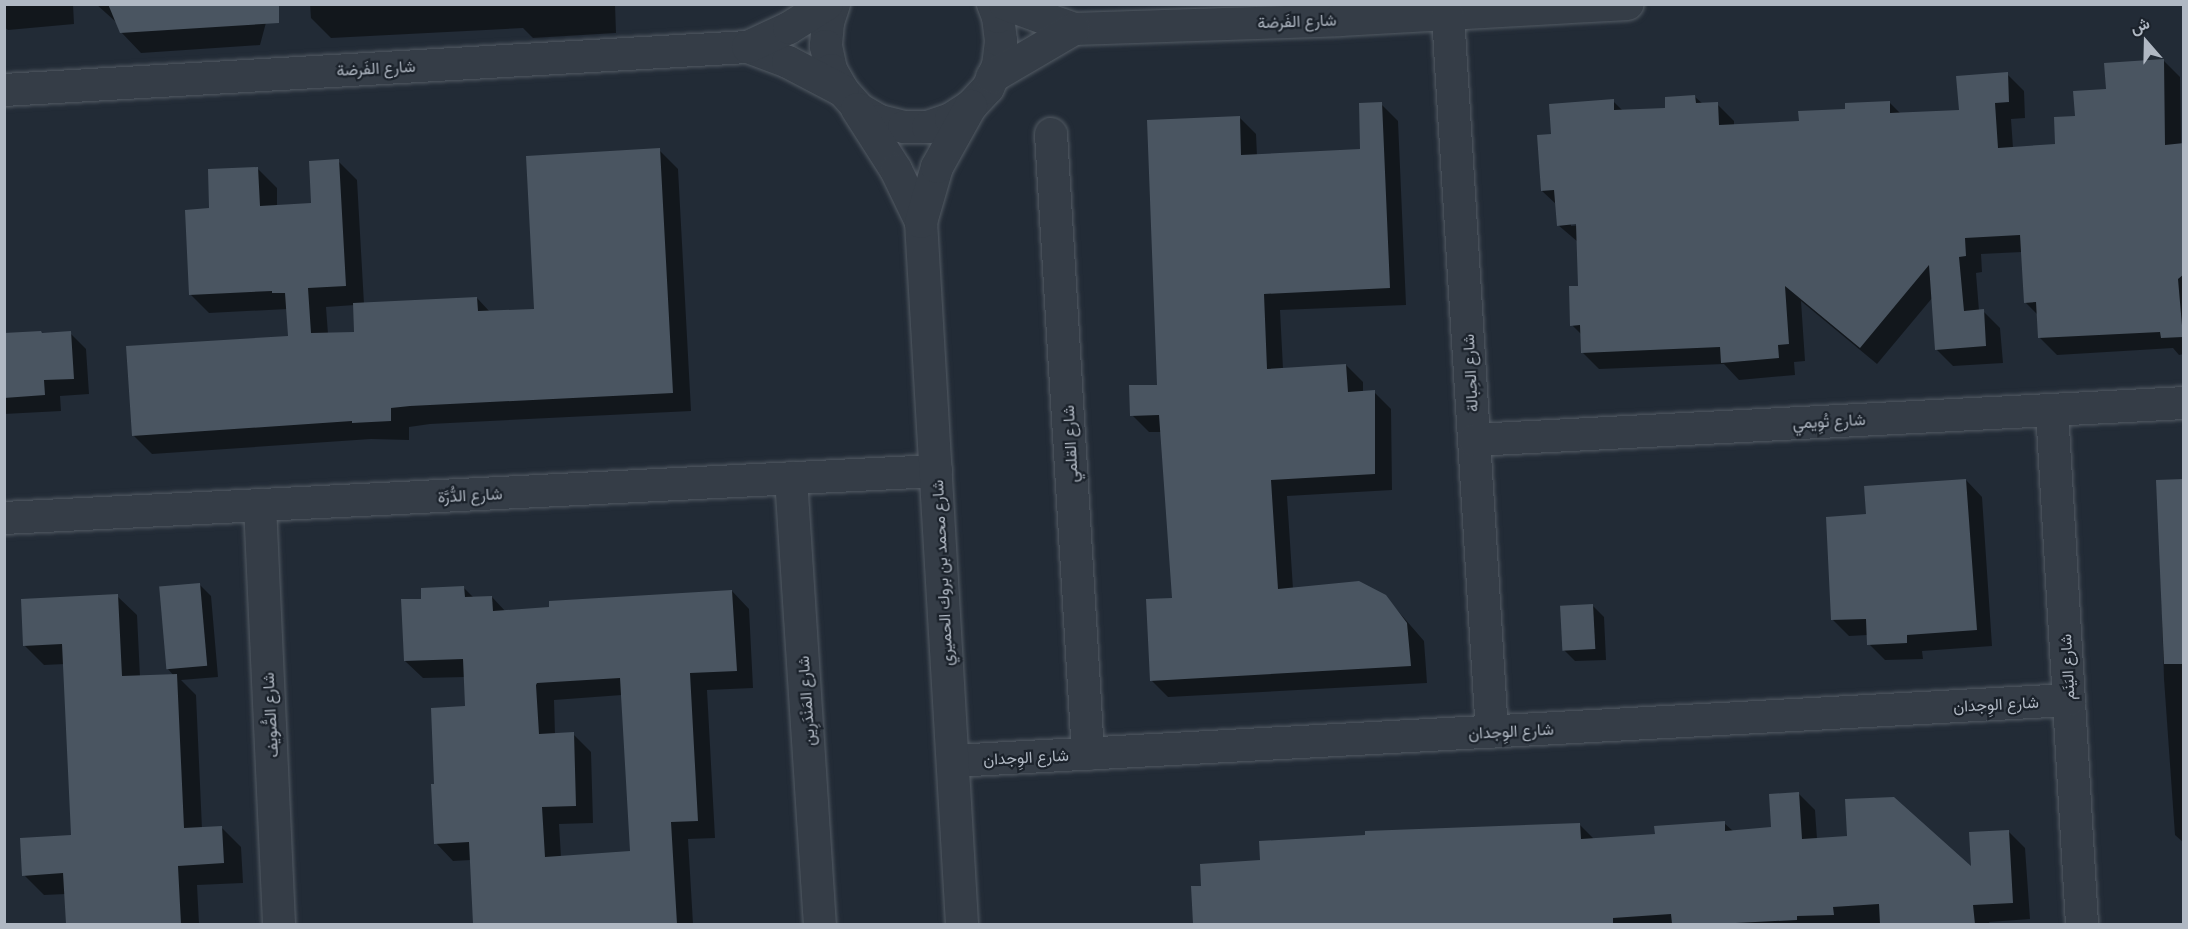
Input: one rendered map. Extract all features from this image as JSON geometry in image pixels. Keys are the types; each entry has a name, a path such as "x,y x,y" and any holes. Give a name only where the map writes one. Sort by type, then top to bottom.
{"street":[{"name":"شارع الفَرضة","path":"4,90 748,47 789,28 827,4"},
{"name":"شارع محمد بن بروك الحميري","path":"834,4 828,22 826,46 831,70 896,170 921,222"},
{"path":"971,106 988,88 998,66 1001,41 998,17 993,4"},
{"name":"شارع الفَرضة","path":"1005,4 1074,29 1448,15 1628,4"},
{"name":"شارع الحِبالة","path":"1448,15 1492,732"},
{"name":"شارع الفَرضة","path":"992,77 1074,29"},
{"name":"شارع الفَرضة","path":"748,47 796,66 848,97 880,121 904,127 936,124 951,119 971,106"},
{"name":"شارع محمد بن بروك الحميري","path":"962,924 921,222 937,167 971,106"},
{"name":"شارع القلمي","path":"1051,134 1088,754"},
{"name":"شارع تُوِيمي","path":"1474,440 2184,403"},
{"name":"شارع اليَنَم","path":"2052,410 2082,924"},
{"name":"شارع الدُّرَّة","path":"4,518 936,471"},
{"name":"شارع المَنْدَرِين","path":"791,478 820,924"},
{"name":"شارع الصُّويف","path":"260,505 279,924"},
{"name":"شارع الوِجدان","path":"953,761 2069,700"}],"building":[{"path":"108,4 279,4 279,23 120,33"},
{"path":"2164,59 2165,145 2184,143 2184,274 2178,279 2183,337 2161,338 2160,332 2038,338 2036,302 2024,303 2020,235 1965,238 1966,256 1959,257 1964,311 1984,309 1986,346 1935,350 1929,265 1860,348 1785,286 1789,344 1778,345 1779,358 1721,363 1720,347 1581,353 1580,325 1570,326 1569,286 1578,286 1576,224 1557,226 1554,190 1541,191 1537,135 1551,134 1549,104 1614,99 1614,110 1665,108 1665,97 1695,95 1696,103 1718,102 1719,125 1799,121 1798,111 1845,109 1845,103 1890,101 1890,113 1959,110 1956,76 2008,72 2009,102 1995,103 1998,148 2055,144 2054,117 2075,116 2073,91 2106,89 2104,63"},
{"path":"1382,102 1390,288 1264,294 1267,369 1346,364 1348,392 1375,390 1375,474 1271,480 1278,589 1359,581 1386,595 1407,623 1411,666 1150,681 1146,599 1172,598 1159,415 1130,416 1129,385 1157,385 1147,120 1240,116 1241,155 1360,149 1359,103"},
{"path":"660,148 673,393 410,406 391,408 391,421 352,423 352,421 132,436 126,346 288,336 285,293 272,293 272,291 189,295 185,210 209,208 208,169 258,167 260,206 311,203 309,161 339,159 346,286 308,288 311,333 354,332 353,303 477,297 478,311 534,309 526,156"},
{"path":"41,331 42,333 71,331 74,379 44,380 45,395 4,398 4,333"},
{"path":"1966,479 1977,630 1907,635 1907,643 1867,645 1866,619 1831,620 1826,517 1866,514 1864,486"},
{"path":"2184,479 2184,664 2164,664 2156,480"},
{"path":"200,583 207,666 166,669 159,587"},
{"path":"464,586 465,597 492,596 493,611 549,607 549,601 732,590 737,671 690,673 698,821 671,822 677,924 473,924 469,842 434,844 431,784 434,784 431,708 465,706 463,659 404,661 401,599 421,599 421,588","holes":["620,678 630,851 545,857 542,807 576,806 574,732 539,734 537,683"]},
{"path":"118,594 122,676 177,674 184,828 222,826 224,863 178,866 181,924 66,924 63,873 22,876 20,838 71,835 62,644 23,646 21,599"},
{"path":"1593,604 1595,649 1562,651 1560,606"},
{"path":"1799,792 1802,839 1847,836 1845,799 1894,797 1971,866 1969,832 2009,830 2013,903 1973,905 1975,924 1880,924 1879,904 1833,907 1834,915 1797,916 1797,920 1716,924 1672,924 1671,914 1613,918 1613,924 1193,924 1191,886 1201,886 1200,864 1260,860 1259,841 1365,835 1365,831 1580,823 1581,839 1655,834 1654,826 1725,821 1725,831 1771,827 1769,794"}]}
